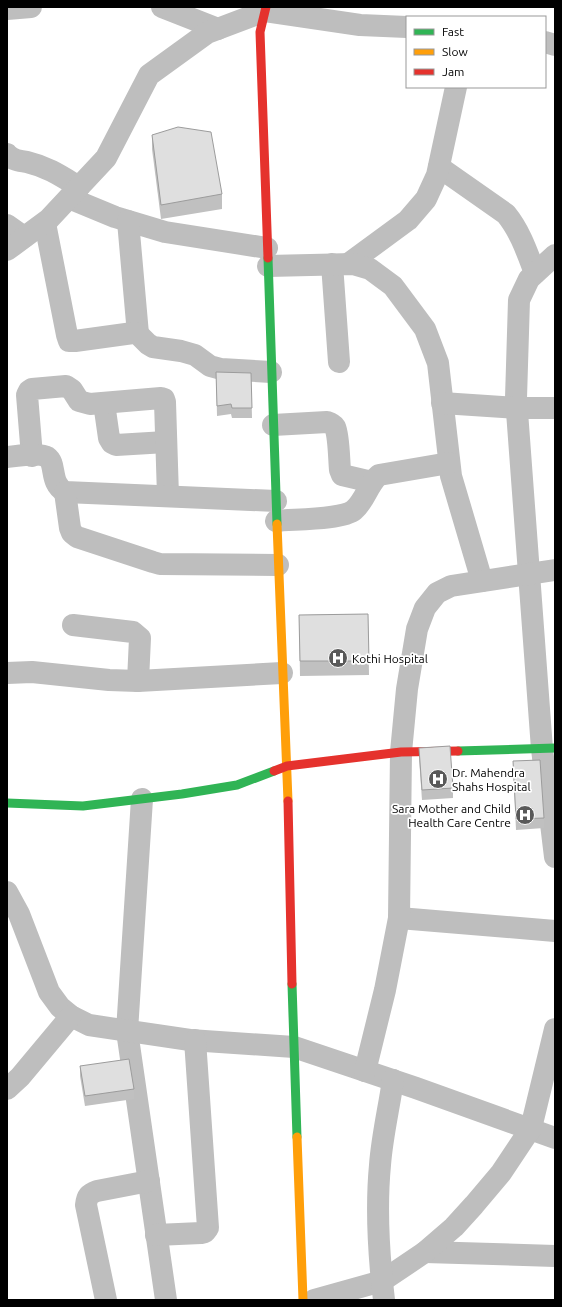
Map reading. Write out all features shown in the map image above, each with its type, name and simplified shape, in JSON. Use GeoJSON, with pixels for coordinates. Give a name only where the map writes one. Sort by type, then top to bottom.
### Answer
{"type":"FeatureCollection","features":[{"type":"Feature","properties":{"kind":"street"},"geometry":{"type":"LineString","coordinates":[[7,9],[31,7]]}},
{"type":"Feature","properties":{"kind":"street"},"geometry":{"type":"LineString","coordinates":[[162,7],[218,29]]}},
{"type":"Feature","properties":{"kind":"street"},"geometry":{"type":"LineString","coordinates":[[266,9],[260,32],[276,511],[287,766],[294,1047],[303,1300]]}},
{"type":"Feature","properties":{"kind":"street"},"geometry":{"type":"LineString","coordinates":[[13,238],[45,223],[106,158],[149,75],[207,33],[266,9],[360,25],[406,27]]}},
{"type":"Feature","properties":{"kind":"street"},"geometry":{"type":"LineString","coordinates":[[340,264],[408,220],[426,199],[437,175],[456,88]]}},
{"type":"Feature","properties":{"kind":"street"},"geometry":{"type":"LineString","coordinates":[[7,154],[15,160],[45,167],[74,192],[115,217],[165,232],[267,257],[352,264],[370,269],[394,286],[425,330],[438,363],[451,476],[455,494],[482,581]]}},
{"type":"Feature","properties":{"kind":"street"},"geometry":{"type":"LineString","coordinates":[[439,167],[506,214],[514,223],[535,273]]}},
{"type":"Feature","properties":{"kind":"street"},"geometry":{"type":"LineString","coordinates":[[128,221],[138,334]]}},
{"type":"Feature","properties":{"kind":"street"},"geometry":{"type":"LineString","coordinates":[[45,223],[67,335],[70,341],[133,333],[138,334],[153,347],[181,351],[195,355],[210,366],[221,369],[271,372]]}},
{"type":"Feature","properties":{"kind":"street"},"geometry":{"type":"LineString","coordinates":[[555,255],[529,279],[520,300],[516,398],[529,573],[549,748],[555,853]]}},
{"type":"Feature","properties":{"kind":"street"},"geometry":{"type":"LineString","coordinates":[[339,362],[340,264]]}},
{"type":"Feature","properties":{"kind":"street"},"geometry":{"type":"LineString","coordinates":[[32,456],[28,395],[29,391],[32,389],[66,386],[72,390],[79,401],[90,404],[161,398],[164,399],[168,496]]}},
{"type":"Feature","properties":{"kind":"street"},"geometry":{"type":"LineString","coordinates":[[104,403],[109,438],[112,443],[116,445],[166,442]]}},
{"type":"Feature","properties":{"kind":"street"},"geometry":{"type":"LineString","coordinates":[[442,403],[517,408],[555,408]]}},
{"type":"Feature","properties":{"kind":"street"},"geometry":{"type":"LineString","coordinates":[[273,425],[327,422],[331,424],[335,427],[337,436],[340,470],[342,475],[372,482]]}},
{"type":"Feature","properties":{"kind":"street"},"geometry":{"type":"LineString","coordinates":[[7,456],[48,457],[56,483],[59,489],[65,492],[168,496],[276,511],[333,517],[348,514],[353,511],[358,506],[372,482],[379,475],[449,463]]}},
{"type":"Feature","properties":{"kind":"street"},"geometry":{"type":"LineString","coordinates":[[65,492],[70,528],[72,533],[77,537],[160,564],[278,565]]}},
{"type":"Feature","properties":{"kind":"street"},"geometry":{"type":"LineString","coordinates":[[366,1071],[385,990],[399,918],[401,752],[409,681],[417,629],[425,608],[437,593],[451,586],[555,570]]}},
{"type":"Feature","properties":{"kind":"street"},"geometry":{"type":"LineString","coordinates":[[73,625],[133,632],[137,634],[140,638],[138,681]]}},
{"type":"Feature","properties":{"kind":"street"},"geometry":{"type":"LineString","coordinates":[[7,673],[32,672],[109,680],[138,681],[282,673]]}},
{"type":"Feature","properties":{"kind":"street"},"geometry":{"type":"LineString","coordinates":[[7,803],[83,806],[142,799],[236,785],[287,766],[401,752],[549,748]]}},
{"type":"Feature","properties":{"kind":"street"},"geometry":{"type":"LineString","coordinates":[[142,799],[127,1031],[166,1300]]}},
{"type":"Feature","properties":{"kind":"street"},"geometry":{"type":"LineString","coordinates":[[7,892],[19,914],[49,992],[60,1008],[71,1016],[89,1025],[195,1040],[294,1047],[531,1128],[555,1138]]}},
{"type":"Feature","properties":{"kind":"street"},"geometry":{"type":"LineString","coordinates":[[399,918],[555,931]]}},
{"type":"Feature","properties":{"kind":"street"},"geometry":{"type":"LineString","coordinates":[[7,1089],[20,1078],[71,1016]]}},
{"type":"Feature","properties":{"kind":"street"},"geometry":{"type":"LineString","coordinates":[[314,1300],[383,1290],[454,1227],[474,1205],[500,1173],[531,1128],[555,1029]]}},
{"type":"Feature","properties":{"kind":"street"},"geometry":{"type":"LineString","coordinates":[[156,1235],[201,1233],[206,1232],[208,1228],[195,1040]]}},
{"type":"Feature","properties":{"kind":"street"},"geometry":{"type":"LineString","coordinates":[[383,1290],[378,1199],[380,1165],[393,1080]]}},
{"type":"Feature","properties":{"kind":"street"},"geometry":{"type":"LineString","coordinates":[[106,1300],[86,1199],[89,1194],[97,1191],[149,1181]]}},
{"type":"Feature","properties":{"kind":"street"},"geometry":{"type":"LineString","coordinates":[[425,1252],[555,1256]]}},
{"type":"Feature","properties":{"kind":"building"},"geometry":{"type":"Polygon","coordinates":[[[178,127],[211,132],[222,194],[161,205],[152,135],[178,127]]]}},
{"type":"Feature","properties":{"kind":"building"},"geometry":{"type":"Polygon","coordinates":[[[216,372],[251,373],[252,408],[232,408],[231,404],[217,406],[216,372]]]}},
{"type":"Feature","properties":{"kind":"building"},"geometry":{"type":"Polygon","coordinates":[[[368,614],[369,661],[300,661],[299,615],[368,614]]]}},
{"type":"Feature","properties":{"kind":"building"},"geometry":{"type":"Polygon","coordinates":[[[450,746],[453,788],[422,790],[419,748],[450,746]]]}},
{"type":"Feature","properties":{"kind":"building"},"geometry":{"type":"Polygon","coordinates":[[[540,760],[544,818],[516,819],[513,761],[540,760]]]}},
{"type":"Feature","properties":{"kind":"building"},"geometry":{"type":"Polygon","coordinates":[[[129,1059],[134,1089],[85,1096],[80,1066],[129,1059]]]}},
{"type":"Feature","properties":{"kind":"traffic: fast"},"geometry":{"type":"LineString","coordinates":[[268,258],[277,524]]}},
{"type":"Feature","properties":{"kind":"traffic: fast"},"geometry":{"type":"LineString","coordinates":[[458,751],[555,748]]}},
{"type":"Feature","properties":{"kind":"traffic: fast"},"geometry":{"type":"LineString","coordinates":[[7,803],[83,806],[182,794],[237,785],[274,771]]}},
{"type":"Feature","properties":{"kind":"traffic: fast"},"geometry":{"type":"LineString","coordinates":[[292,984],[297,1137]]}},
{"type":"Feature","properties":{"kind":"traffic: slow"},"geometry":{"type":"LineString","coordinates":[[277,524],[288,801]]}},
{"type":"Feature","properties":{"kind":"traffic: slow"},"geometry":{"type":"LineString","coordinates":[[297,1137],[303,1300]]}},
{"type":"Feature","properties":{"kind":"traffic: jam"},"geometry":{"type":"LineString","coordinates":[[266,7],[260,32],[268,258]]}},
{"type":"Feature","properties":{"kind":"traffic: jam"},"geometry":{"type":"LineString","coordinates":[[274,771],[287,766],[401,752],[458,751]]}},
{"type":"Feature","properties":{"kind":"traffic: jam"},"geometry":{"type":"LineString","coordinates":[[288,801],[292,984]]}},
{"type":"Feature","properties":{"kind":"place","name":"Kothi Hospital"},"geometry":{"type":"Point","coordinates":[338,658]}},
{"type":"Feature","properties":{"kind":"place","name":"Dr. Mahendra Shahs Hospital"},"geometry":{"type":"Point","coordinates":[438,779]}},
{"type":"Feature","properties":{"kind":"place","name":"Sara Mother and Child Health Care Centre"},"geometry":{"type":"Point","coordinates":[525,815]}}]}
